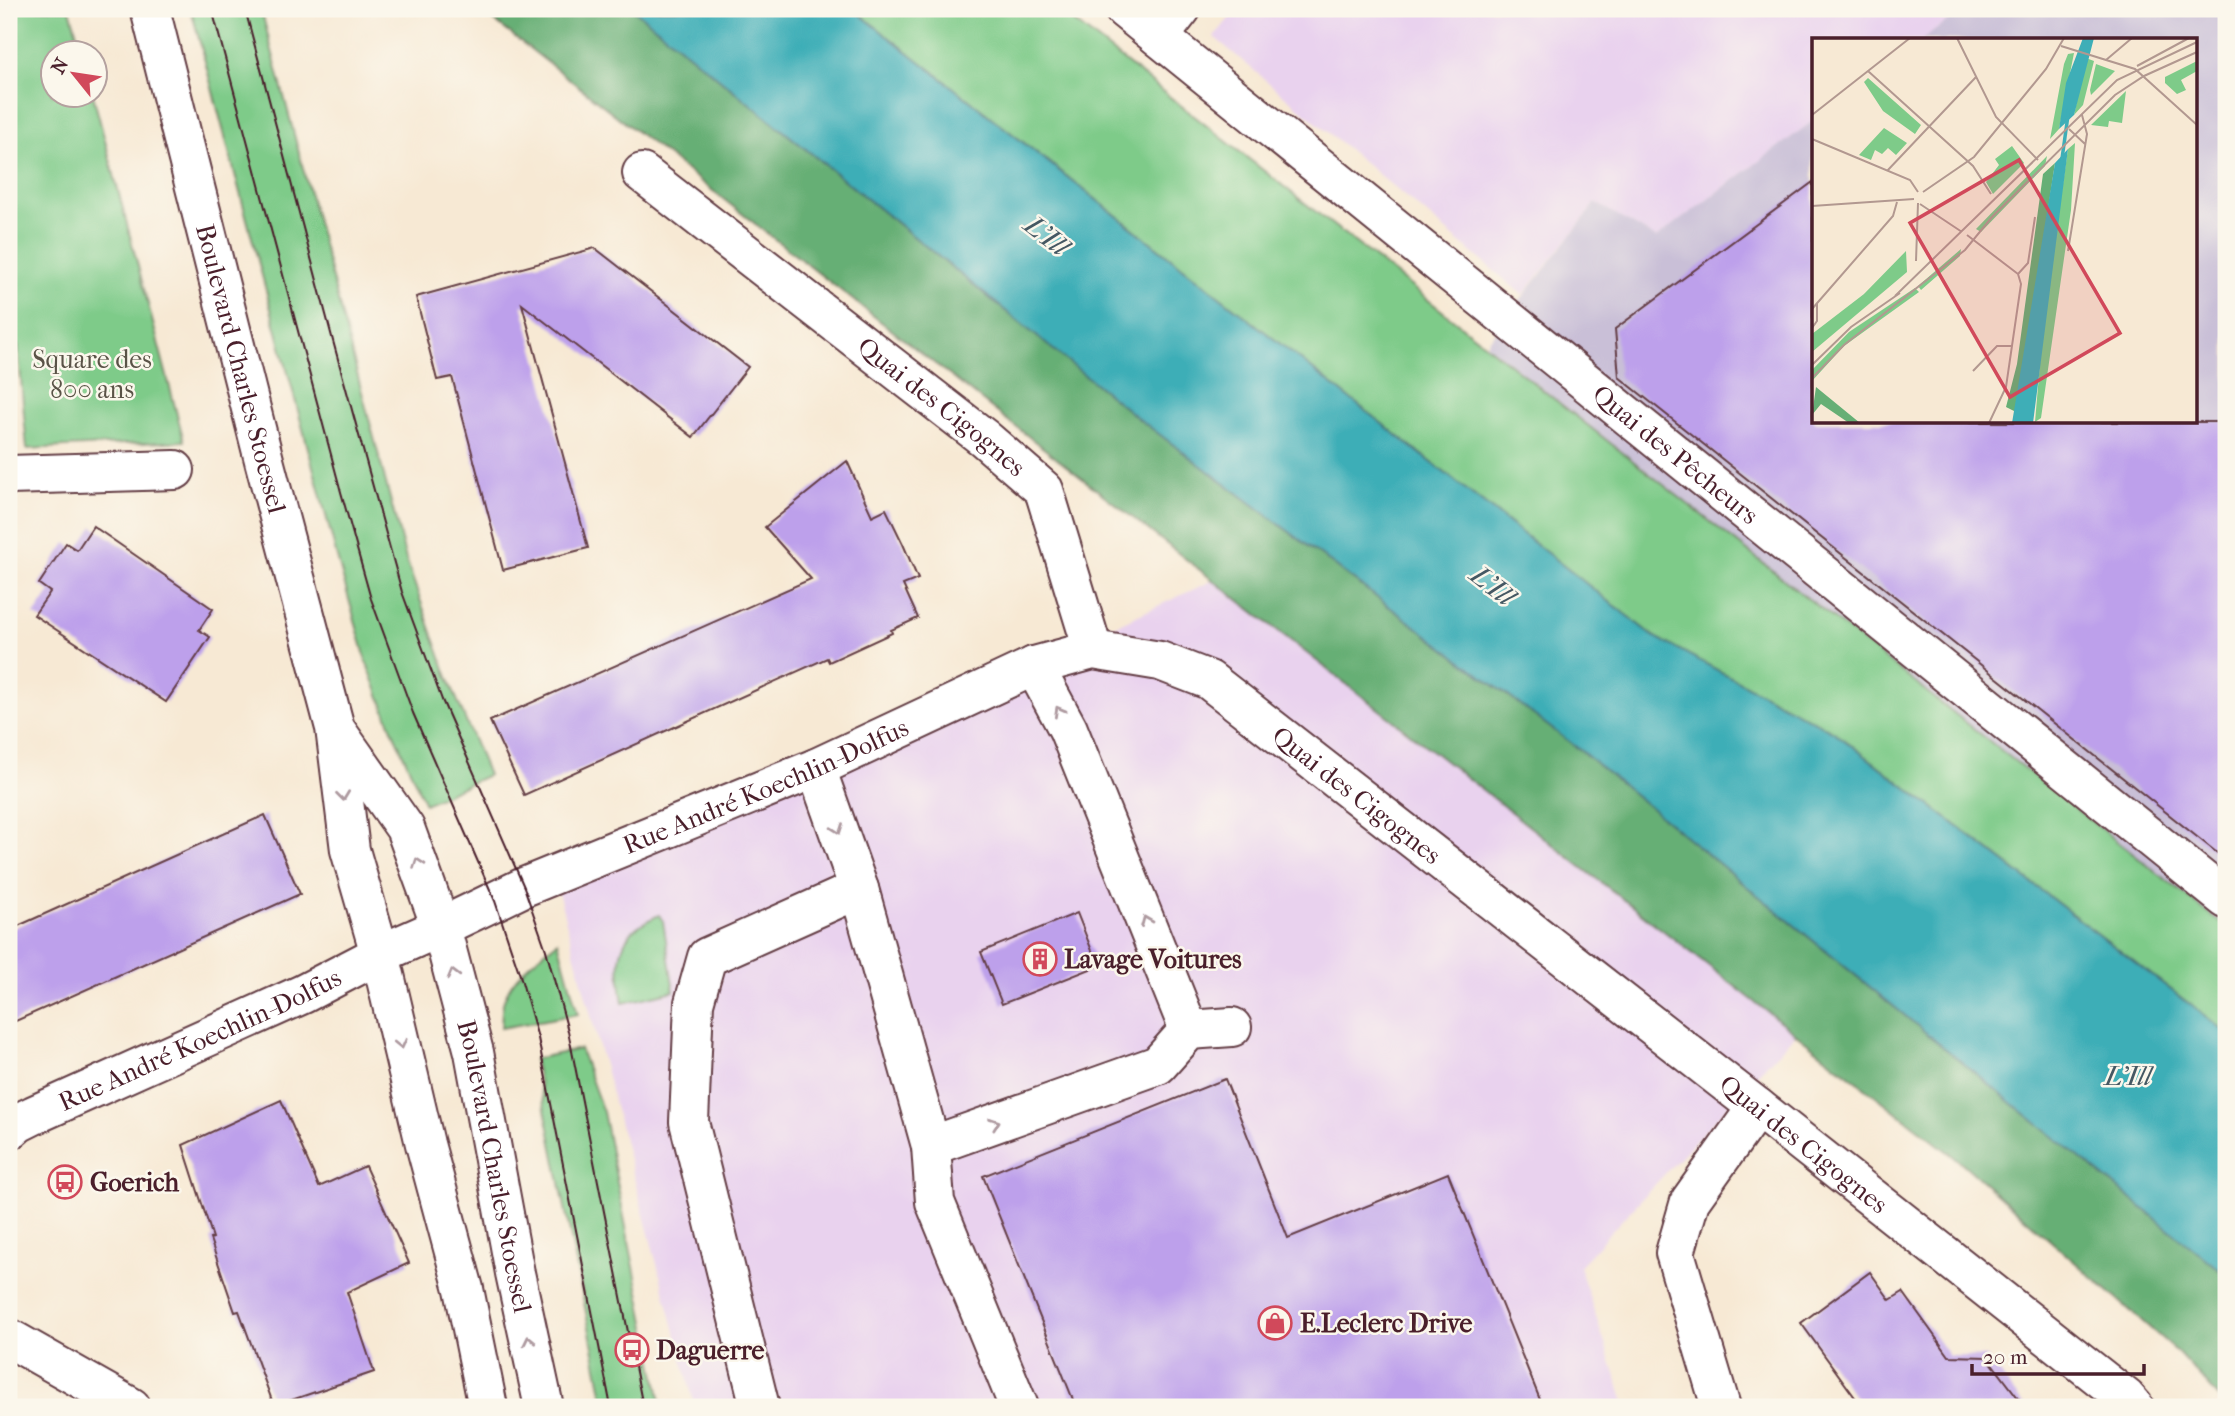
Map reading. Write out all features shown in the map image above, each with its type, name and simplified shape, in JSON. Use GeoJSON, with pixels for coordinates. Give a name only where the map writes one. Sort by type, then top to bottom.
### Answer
{"type":"FeatureCollection","features":[{"type":"Feature","properties":{"kind":"street","name":"Boulevard Charles Stoessel"},"geometry":{"type":"LineString","coordinates":[[150,9],[335,728],[350,850],[380,954],[425,1144],[464,1289],[488,1407]]}},
{"type":"Feature","properties":{"kind":"street","name":"Quai des Pêcheurs"},"geometry":{"type":"LineString","coordinates":[[1124,9],[1170,23],[2226,899]]}},
{"type":"Feature","properties":{"kind":"street","name":"Quai des Cigognes"},"geometry":{"type":"LineString","coordinates":[[642,173],[984,438],[1044,490],[1093,650],[1160,661],[1209,680],[1757,1107],[2134,1407]]}},
{"type":"Feature","properties":{"kind":"street"},"geometry":{"type":"LineString","coordinates":[[9,475],[175,470]]}},
{"type":"Feature","properties":{"kind":"street","name":"Rue André Koechlin-Dolfus"},"geometry":{"type":"LineString","coordinates":[[441,927],[524,887],[816,768],[1034,666],[1093,650]]}},
{"type":"Feature","properties":{"kind":"street"},"geometry":{"type":"LineString","coordinates":[[1034,666],[1068,729],[1189,1030]]}},
{"type":"Feature","properties":{"kind":"street","name":"Boulevard Charles Stoessel"},"geometry":{"type":"LineString","coordinates":[[335,728],[405,828],[441,927],[474,1052],[514,1273],[544,1407]]}},
{"type":"Feature","properties":{"kind":"street"},"geometry":{"type":"LineString","coordinates":[[816,768],[859,889],[931,1146],[935,1202],[1018,1407]]}},
{"type":"Feature","properties":{"kind":"street"},"geometry":{"type":"LineString","coordinates":[[760,1407],[689,1122],[694,1003],[707,957],[859,889]]}},
{"type":"Feature","properties":{"kind":"street"},"geometry":{"type":"LineString","coordinates":[[380,954],[441,927]]}},
{"type":"Feature","properties":{"kind":"street","name":"Rue André Koechlin-Dolfus"},"geometry":{"type":"LineString","coordinates":[[12,1126],[303,994],[380,954]]}},
{"type":"Feature","properties":{"kind":"street"},"geometry":{"type":"LineString","coordinates":[[931,1146],[1158,1065],[1189,1030],[1232,1027]]}},
{"type":"Feature","properties":{"kind":"street"},"geometry":{"type":"LineString","coordinates":[[1721,1407],[1675,1253],[1690,1201],[1757,1107]]}},
{"type":"Feature","properties":{"kind":"street"},"geometry":{"type":"LineString","coordinates":[[9,1338],[131,1407]]}},
{"type":"Feature","properties":{"kind":"shaded area"},"geometry":{"type":"Polygon","coordinates":[[[1237,9],[1964,9],[1925,38],[1812,38],[1812,122],[1656,238],[1596,203],[1523,295],[1214,37],[1237,9]]]}},
{"type":"Feature","properties":{"kind":"shaded area"},"geometry":{"type":"Polygon","coordinates":[[[1964,9],[2226,9],[2226,927],[1486,344],[1596,203],[1656,238],[1812,122],[1812,424],[2196,424],[2196,38],[1925,38],[1964,9]]]}},
{"type":"Feature","properties":{"kind":"shaded area"},"geometry":{"type":"Polygon","coordinates":[[[1214,580],[1797,1032],[1579,1266],[1626,1407],[695,1407],[556,884],[1214,580]]]}},
{"type":"Feature","properties":{"kind":"green space","name":"Square des 800 ans"},"geometry":{"type":"Polygon","coordinates":[[[9,9],[70,9],[78,38],[38,38],[38,108],[96,108],[184,441],[27,449],[18,345],[9,345],[9,9]]]}},
{"type":"Feature","properties":{"kind":"green space"},"geometry":{"type":"Polygon","coordinates":[[[191,9],[261,9],[407,563],[449,680],[488,775],[425,804],[367,663],[191,9]]]}},
{"type":"Feature","properties":{"kind":"green space"},"geometry":{"type":"Polygon","coordinates":[[[479,9],[633,9],[1139,419],[1575,746],[2226,1275],[2226,1405],[2175,1350],[1962,1163],[479,9]]]}},
{"type":"Feature","properties":{"kind":"green space"},"geometry":{"type":"Polygon","coordinates":[[[853,9],[1058,9],[2226,927],[2226,1032],[1834,732],[1653,636],[853,9]]]}},
{"type":"Feature","properties":{"kind":"green space"},"geometry":{"type":"Polygon","coordinates":[[[659,915],[663,921],[674,991],[623,1003],[620,964],[624,945],[637,927],[659,915]]]}},
{"type":"Feature","properties":{"kind":"green space"},"geometry":{"type":"Polygon","coordinates":[[[558,941],[578,1014],[501,1028],[503,1003],[513,982],[558,941]]]}},
{"type":"Feature","properties":{"kind":"green space"},"geometry":{"type":"Polygon","coordinates":[[[580,1049],[603,1112],[662,1407],[605,1407],[534,1059],[580,1049]]]}},
{"type":"Feature","properties":{"kind":"water","name":"L'Ill"},"geometry":{"type":"Polygon","coordinates":[[[633,9],[853,9],[1653,636],[1834,732],[2226,1032],[2226,1275],[1575,746],[1139,419],[633,9]]]}},
{"type":"Feature","properties":{"kind":"building"},"geometry":{"type":"Polygon","coordinates":[[[1812,183],[1812,424],[2226,422],[2226,860],[1619,377],[1615,329],[1812,183]]]}},
{"type":"Feature","properties":{"kind":"building"},"geometry":{"type":"Polygon","coordinates":[[[595,248],[748,367],[693,437],[522,304],[588,548],[503,570],[452,377],[437,380],[416,297],[595,248]]]}},
{"type":"Feature","properties":{"kind":"building"},"geometry":{"type":"Polygon","coordinates":[[[847,461],[872,516],[886,509],[903,544],[918,579],[903,585],[918,618],[829,662],[827,658],[524,795],[490,721],[811,579],[765,527],[847,461]]]}},
{"type":"Feature","properties":{"kind":"building"},"geometry":{"type":"Polygon","coordinates":[[[93,526],[213,609],[199,630],[210,637],[166,702],[34,615],[50,592],[39,584],[66,543],[77,550],[93,526]]]}},
{"type":"Feature","properties":{"kind":"building"},"geometry":{"type":"Polygon","coordinates":[[[265,815],[300,894],[9,1024],[9,930],[265,815]]]}},
{"type":"Feature","properties":{"kind":"building","name":"Lavage Voitures"},"geometry":{"type":"Polygon","coordinates":[[[1077,913],[1098,966],[1002,1004],[981,952],[1077,913]]]}},
{"type":"Feature","properties":{"kind":"building","name":"E.Leclerc Drive"},"geometry":{"type":"Polygon","coordinates":[[[1225,1079],[1288,1238],[1448,1173],[1543,1407],[1076,1407],[983,1176],[1225,1079]]]}},
{"type":"Feature","properties":{"kind":"building"},"geometry":{"type":"Polygon","coordinates":[[[281,1100],[319,1187],[365,1166],[409,1263],[347,1292],[374,1372],[274,1406],[239,1311],[235,1312],[210,1239],[213,1238],[183,1145],[281,1100]]]}},
{"type":"Feature","properties":{"kind":"building"},"geometry":{"type":"Polygon","coordinates":[[[1870,1272],[1890,1300],[1903,1292],[1949,1356],[1987,1357],[2025,1407],[1862,1407],[1801,1323],[1870,1272]]]}},
{"type":"Feature","properties":{"kind":"tram line"},"geometry":{"type":"LineString","coordinates":[[212,9],[371,599],[413,713],[495,901],[538,1038],[611,1407]]}},
{"type":"Feature","properties":{"kind":"tram line"},"geometry":{"type":"LineString","coordinates":[[245,9],[402,592],[442,700],[524,887],[546,950],[568,1031],[643,1407]]}},
{"type":"Feature","properties":{"kind":"place","name":"Lavage Voitures"},"geometry":{"type":"Point","coordinates":[1040,959]}},
{"type":"Feature","properties":{"kind":"place","name":"Goerich"},"geometry":{"type":"Point","coordinates":[65,1182]}},
{"type":"Feature","properties":{"kind":"place","name":"E.Leclerc Drive"},"geometry":{"type":"Point","coordinates":[1275,1323]}},
{"type":"Feature","properties":{"kind":"place","name":"Daguerre"},"geometry":{"type":"Point","coordinates":[632,1350]}}]}
